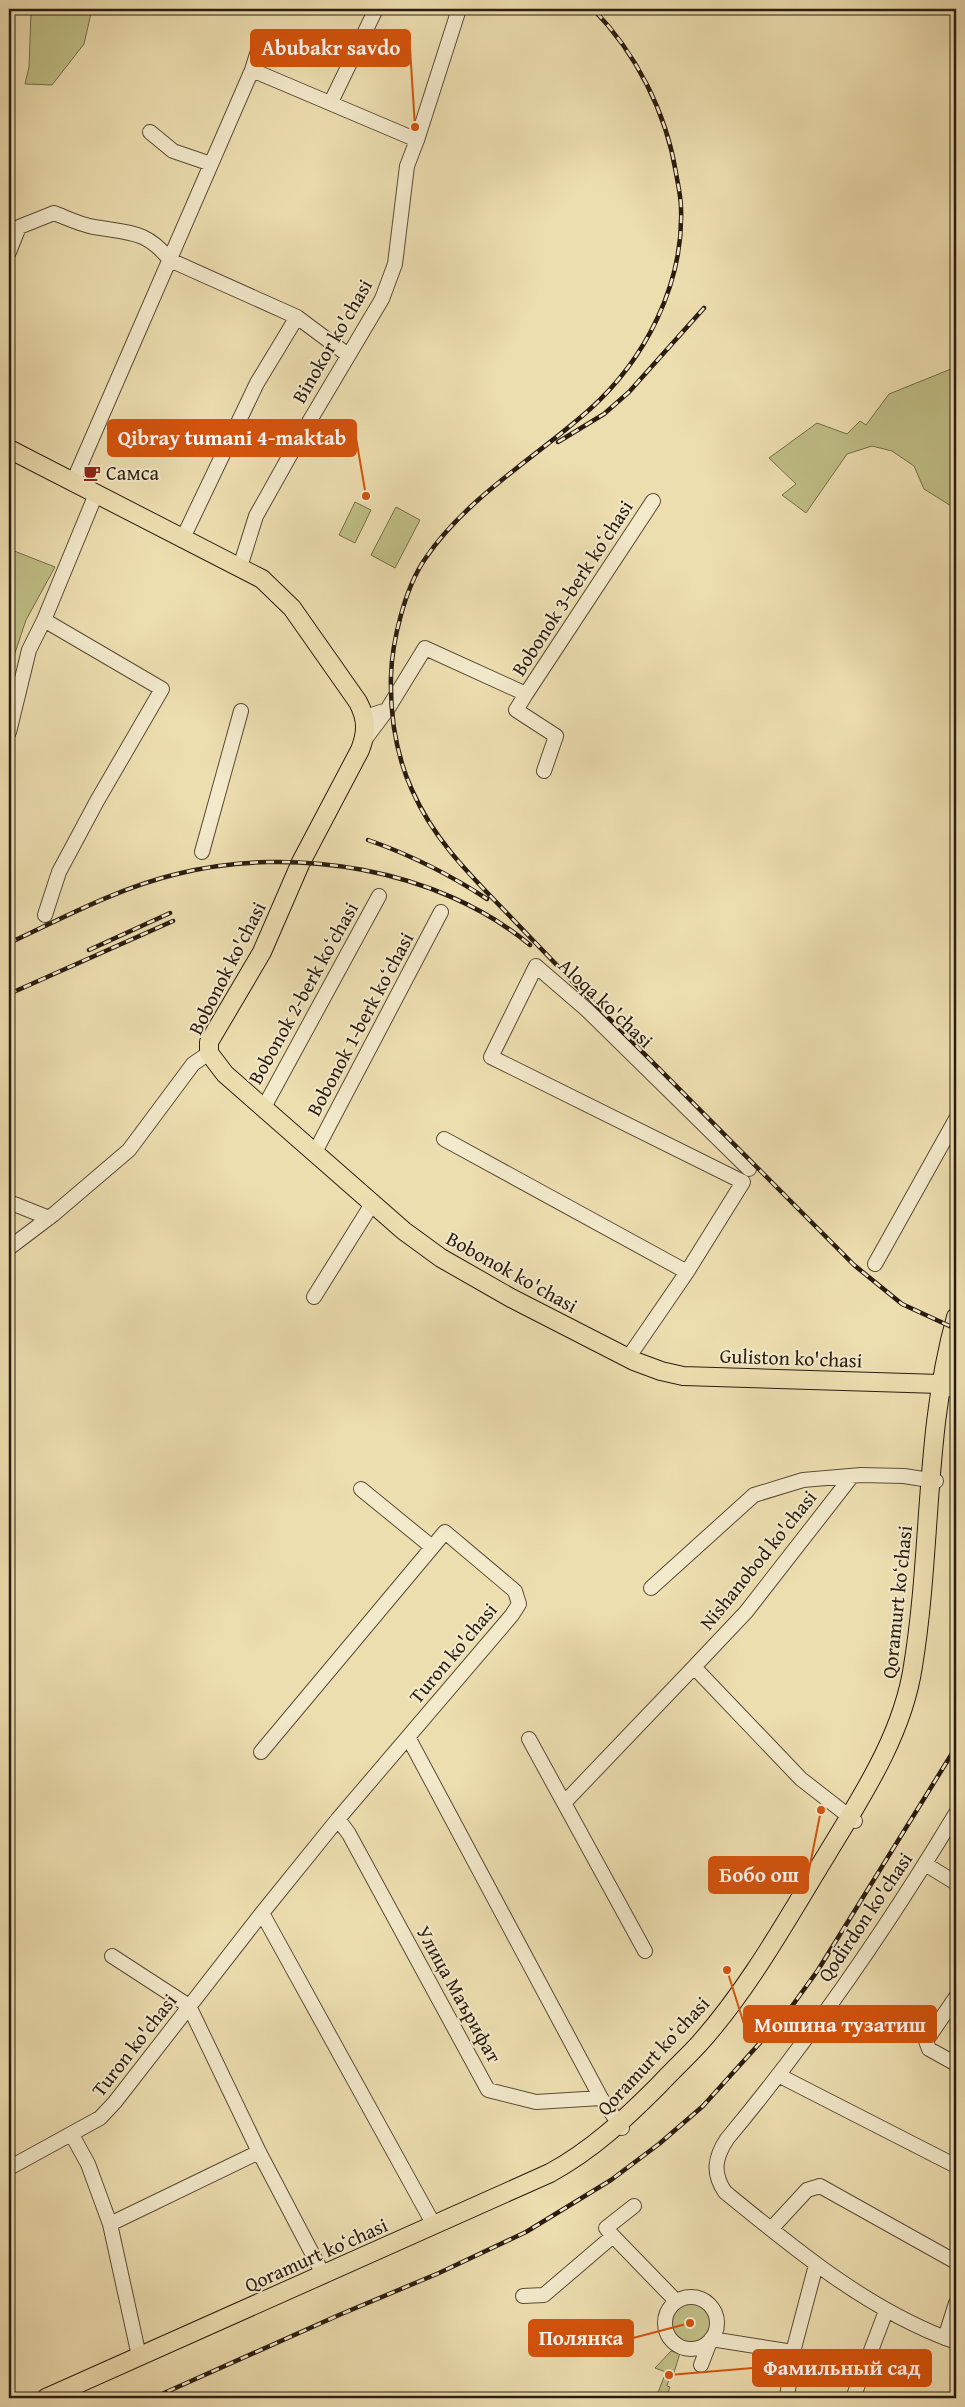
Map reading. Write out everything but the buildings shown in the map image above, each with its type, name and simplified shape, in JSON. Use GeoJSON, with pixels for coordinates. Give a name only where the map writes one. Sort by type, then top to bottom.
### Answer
{"type":"FeatureCollection","features":[{"type":"Feature","properties":{"kind":"main road","name":"Bobonok ko'chasi"},"geometry":{"type":"LineString","coordinates":[[9,449],[182,540],[240,567],[268,584],[292,608],[358,702],[364,717],[363,742],[301,862],[262,952],[211,1037],[208,1053],[220,1070],[314,1154],[428,1250],[455,1267],[628,1358]]}},
{"type":"Feature","properties":{"kind":"main road","name":"Qoramurt koʻchasi"},"geometry":{"type":"LineString","coordinates":[[948,1386],[956,1317]]}},
{"type":"Feature","properties":{"kind":"main road","name":"Qoramurt koʻchasi"},"geometry":{"type":"LineString","coordinates":[[56,2398],[552,2177],[589,2155],[702,2047],[735,2006],[771,1954],[852,1818],[898,1735],[915,1685],[926,1605],[933,1480],[956,1346]]}},
{"type":"Feature","properties":{"kind":"main road","name":"Guliston ko'chasi"},"geometry":{"type":"LineString","coordinates":[[628,1358],[661,1371],[683,1376],[948,1386]]}},
{"type":"Feature","properties":{"kind":"main road","name":"Qoramurt koʻchasi"},"geometry":{"type":"LineString","coordinates":[[46,2398],[550,2173],[586,2152],[621,2126]]}},
{"type":"Feature","properties":{"kind":"street"},"geometry":{"type":"LineString","coordinates":[[331,102],[376,9]]}},
{"type":"Feature","properties":{"kind":"street","name":"Binokor ko'chasi"},"geometry":{"type":"LineString","coordinates":[[240,567],[256,516],[382,299],[398,244],[407,166],[459,9]]}},
{"type":"Feature","properties":{"kind":"street"},"geometry":{"type":"LineString","coordinates":[[73,482],[212,164],[252,70],[262,38]]}},
{"type":"Feature","properties":{"kind":"street"},"geometry":{"type":"LineString","coordinates":[[252,70],[417,140]]}},
{"type":"Feature","properties":{"kind":"street"},"geometry":{"type":"LineString","coordinates":[[150,132],[173,151],[212,164]]}},
{"type":"Feature","properties":{"kind":"street"},"geometry":{"type":"LineString","coordinates":[[9,252],[19,227],[54,213],[93,227],[129,231],[158,245],[170,260],[297,317],[348,355]]}},
{"type":"Feature","properties":{"kind":"street"},"geometry":{"type":"LineString","coordinates":[[182,540],[257,383],[297,317]]}},
{"type":"Feature","properties":{"kind":"street"},"geometry":{"type":"LineString","coordinates":[[9,732],[30,650],[96,494]]}},
{"type":"Feature","properties":{"kind":"street","name":"Bobonok 3-berk koʻchasi"},"geometry":{"type":"LineString","coordinates":[[363,742],[387,710],[425,648],[526,694],[653,501]]}},
{"type":"Feature","properties":{"kind":"street"},"geometry":{"type":"LineString","coordinates":[[44,620],[162,688],[97,801],[59,872],[45,915]]}},
{"type":"Feature","properties":{"kind":"street"},"geometry":{"type":"LineString","coordinates":[[526,694],[516,710],[556,736],[544,771]]}},
{"type":"Feature","properties":{"kind":"street"},"geometry":{"type":"LineString","coordinates":[[364,717],[387,710]]}},
{"type":"Feature","properties":{"kind":"street"},"geometry":{"type":"LineString","coordinates":[[202,852],[241,711]]}},
{"type":"Feature","properties":{"kind":"street","name":"Bobonok 2-berk koʻchasi"},"geometry":{"type":"LineString","coordinates":[[263,1108],[379,896]]}},
{"type":"Feature","properties":{"kind":"street","name":"Bobonok 1-berk koʻchasi"},"geometry":{"type":"LineString","coordinates":[[314,1154],[441,912]]}},
{"type":"Feature","properties":{"kind":"street","name":"Aloqa ko'chasi"},"geometry":{"type":"LineString","coordinates":[[536,966],[587,1010],[746,1176],[491,1057],[536,966]]}},
{"type":"Feature","properties":{"kind":"street"},"geometry":{"type":"LineString","coordinates":[[9,1248],[49,1218],[129,1150],[192,1064],[208,1053]]}},
{"type":"Feature","properties":{"kind":"street"},"geometry":{"type":"LineString","coordinates":[[875,1264],[956,1119]]}},
{"type":"Feature","properties":{"kind":"street"},"geometry":{"type":"LineString","coordinates":[[444,1139],[687,1272]]}},
{"type":"Feature","properties":{"kind":"street"},"geometry":{"type":"LineString","coordinates":[[628,1358],[687,1272],[746,1176]]}},
{"type":"Feature","properties":{"kind":"street"},"geometry":{"type":"LineString","coordinates":[[9,1202],[49,1218]]}},
{"type":"Feature","properties":{"kind":"street"},"geometry":{"type":"LineString","coordinates":[[314,1297],[372,1204]]}},
{"type":"Feature","properties":{"kind":"street"},"geometry":{"type":"LineString","coordinates":[[651,1588],[754,1495],[803,1480],[852,1476],[904,1476],[933,1480]]}},
{"type":"Feature","properties":{"kind":"street","name":"Nishanobod ko'chasi"},"geometry":{"type":"LineString","coordinates":[[564,1803],[746,1612],[852,1476]]}},
{"type":"Feature","properties":{"kind":"street"},"geometry":{"type":"LineString","coordinates":[[361,1489],[432,1547]]}},
{"type":"Feature","properties":{"kind":"street","name":"Turon ko'chasi"},"geometry":{"type":"LineString","coordinates":[[9,2168],[100,2118],[115,2102],[262,1913],[519,1604],[515,1591],[445,1532],[261,1752]]}},
{"type":"Feature","properties":{"kind":"street"},"geometry":{"type":"LineString","coordinates":[[694,1667],[801,1779],[852,1818]]}},
{"type":"Feature","properties":{"kind":"street"},"geometry":{"type":"LineString","coordinates":[[408,1736],[601,2098],[621,2126]]}},
{"type":"Feature","properties":{"kind":"street"},"geometry":{"type":"LineString","coordinates":[[529,1739],[645,1951]]}},
{"type":"Feature","properties":{"kind":"street","name":"Qodirdon ko'chasi"},"geometry":{"type":"LineString","coordinates":[[771,2230],[726,2192],[718,2179],[716,2163],[720,2150],[780,2076],[925,1864],[956,1812]]}},
{"type":"Feature","properties":{"kind":"street","name":"Улица Маърифат"},"geometry":{"type":"LineString","coordinates":[[338,1820],[349,1834],[488,2090],[536,2102],[601,2098]]}},
{"type":"Feature","properties":{"kind":"street"},"geometry":{"type":"LineString","coordinates":[[925,1864],[956,1883]]}},
{"type":"Feature","properties":{"kind":"street"},"geometry":{"type":"LineString","coordinates":[[262,1913],[277,1937],[434,2225]]}},
{"type":"Feature","properties":{"kind":"street"},"geometry":{"type":"LineString","coordinates":[[112,1956],[189,2006],[259,2152],[323,2274]]}},
{"type":"Feature","properties":{"kind":"street"},"geometry":{"type":"LineString","coordinates":[[956,1997],[926,2041],[929,2048],[956,2064]]}},
{"type":"Feature","properties":{"kind":"street"},"geometry":{"type":"LineString","coordinates":[[780,2076],[956,2166]]}},
{"type":"Feature","properties":{"kind":"street"},"geometry":{"type":"LineString","coordinates":[[72,2135],[88,2164],[110,2224],[139,2356]]}},
{"type":"Feature","properties":{"kind":"street"},"geometry":{"type":"LineString","coordinates":[[110,2224],[259,2152]]}},
{"type":"Feature","properties":{"kind":"street"},"geometry":{"type":"LineString","coordinates":[[956,2262],[820,2186],[807,2190],[771,2230],[816,2266],[886,2311],[951,2340],[956,2303]]}},
{"type":"Feature","properties":{"kind":"street"},"geometry":{"type":"LineString","coordinates":[[634,2206],[606,2228],[676,2301]]}},
{"type":"Feature","properties":{"kind":"street"},"geometry":{"type":"LineString","coordinates":[[523,2296],[544,2295],[613,2236]]}},
{"type":"Feature","properties":{"kind":"street"},"geometry":{"type":"LineString","coordinates":[[787,2398],[793,2352],[816,2266]]}},
{"type":"Feature","properties":{"kind":"street"},"geometry":{"type":"LineString","coordinates":[[701,2365],[711,2339],[717,2326],[715,2311],[705,2300],[690,2296],[676,2301],[666,2315],[667,2333],[672,2340],[687,2349],[704,2345],[711,2339],[793,2352]]}},
{"type":"Feature","properties":{"kind":"street"},"geometry":{"type":"LineString","coordinates":[[853,2398],[886,2311]]}},
{"type":"Feature","properties":{"kind":"shaded area"},"geometry":{"type":"Polygon","coordinates":[[[16,9],[92,9],[84,44],[52,85],[25,84],[29,67],[31,12],[16,9]]]}},
{"type":"Feature","properties":{"kind":"shaded area"},"geometry":{"type":"Polygon","coordinates":[[[956,367],[956,509],[924,489],[914,466],[892,451],[872,446],[847,454],[806,513],[782,495],[796,484],[769,458],[817,423],[847,434],[860,421],[866,425],[889,394],[956,367]]]}},
{"type":"Feature","properties":{"kind":"shaded area"},"geometry":{"type":"Polygon","coordinates":[[[355,502],[371,510],[355,543],[339,535],[355,502]]]}},
{"type":"Feature","properties":{"kind":"shaded area"},"geometry":{"type":"Polygon","coordinates":[[[396,507],[420,520],[395,568],[371,555],[396,507]]]}},
{"type":"Feature","properties":{"kind":"shaded area"},"geometry":{"type":"Polygon","coordinates":[[[9,549],[55,567],[26,620],[9,671],[9,549]]]}},
{"type":"Feature","properties":{"kind":"shaded area"},"geometry":{"type":"Polygon","coordinates":[[[694,2301],[702,2304],[708,2310],[711,2322],[708,2334],[702,2340],[686,2343],[678,2340],[672,2334],[669,2318],[672,2310],[678,2304],[694,2301]]]}},
{"type":"Feature","properties":{"kind":"shaded area"},"geometry":{"type":"Polygon","coordinates":[[[671,2351],[680,2353],[672,2379],[669,2379],[667,2386],[670,2387],[666,2398],[657,2395],[666,2372],[655,2368],[671,2351]]]}},
{"type":"Feature","properties":{"kind":"railway"},"geometry":{"type":"LineString","coordinates":[[573,982],[477,882],[452,854],[430,824],[406,777],[398,749],[393,720],[391,676],[394,647],[401,615],[411,585],[425,559],[460,517],[502,480],[568,428],[609,390],[644,344],[668,292],[676,265],[681,208],[671,150],[657,106],[636,64],[609,26],[593,9]]}},
{"type":"Feature","properties":{"kind":"railway"},"geometry":{"type":"LineString","coordinates":[[558,442],[604,414],[629,392],[704,308]]}},
{"type":"Feature","properties":{"kind":"railway"},"geometry":{"type":"LineString","coordinates":[[368,840],[429,866],[487,899]]}},
{"type":"Feature","properties":{"kind":"railway"},"geometry":{"type":"LineString","coordinates":[[9,943],[91,904],[155,880],[221,866],[268,862],[315,863],[362,870],[408,881],[452,897],[493,919],[530,945]]}},
{"type":"Feature","properties":{"kind":"railway"},"geometry":{"type":"LineString","coordinates":[[89,950],[170,913]]}},
{"type":"Feature","properties":{"kind":"railway"},"geometry":{"type":"LineString","coordinates":[[9,994],[173,921]]}},
{"type":"Feature","properties":{"kind":"railway"},"geometry":{"type":"LineString","coordinates":[[568,977],[854,1265],[902,1304],[956,1329]]}},
{"type":"Feature","properties":{"kind":"railway"},"geometry":{"type":"LineString","coordinates":[[153,2398],[339,2315],[439,2273],[526,2232],[611,2180],[659,2144],[703,2106],[787,2013],[818,1970],[956,1747]]}},
{"type":"Feature","properties":{"kind":"place","name":"Abubakr savdo"},"geometry":{"type":"Point","coordinates":[415,127]}},
{"type":"Feature","properties":{"kind":"place","name":"Самса"},"geometry":{"type":"Point","coordinates":[92,473]}},
{"type":"Feature","properties":{"kind":"place","name":"Qibray tumani 4-maktab"},"geometry":{"type":"Point","coordinates":[366,496]}},
{"type":"Feature","properties":{"kind":"place","name":"Бобо ош"},"geometry":{"type":"Point","coordinates":[821,1810]}},
{"type":"Feature","properties":{"kind":"place","name":"Мошина тузатиш"},"geometry":{"type":"Point","coordinates":[727,1970]}},
{"type":"Feature","properties":{"kind":"place","name":"Полянка"},"geometry":{"type":"Point","coordinates":[690,2323]}},
{"type":"Feature","properties":{"kind":"place","name":"Фамильный сад"},"geometry":{"type":"Point","coordinates":[669,2375]}}]}
